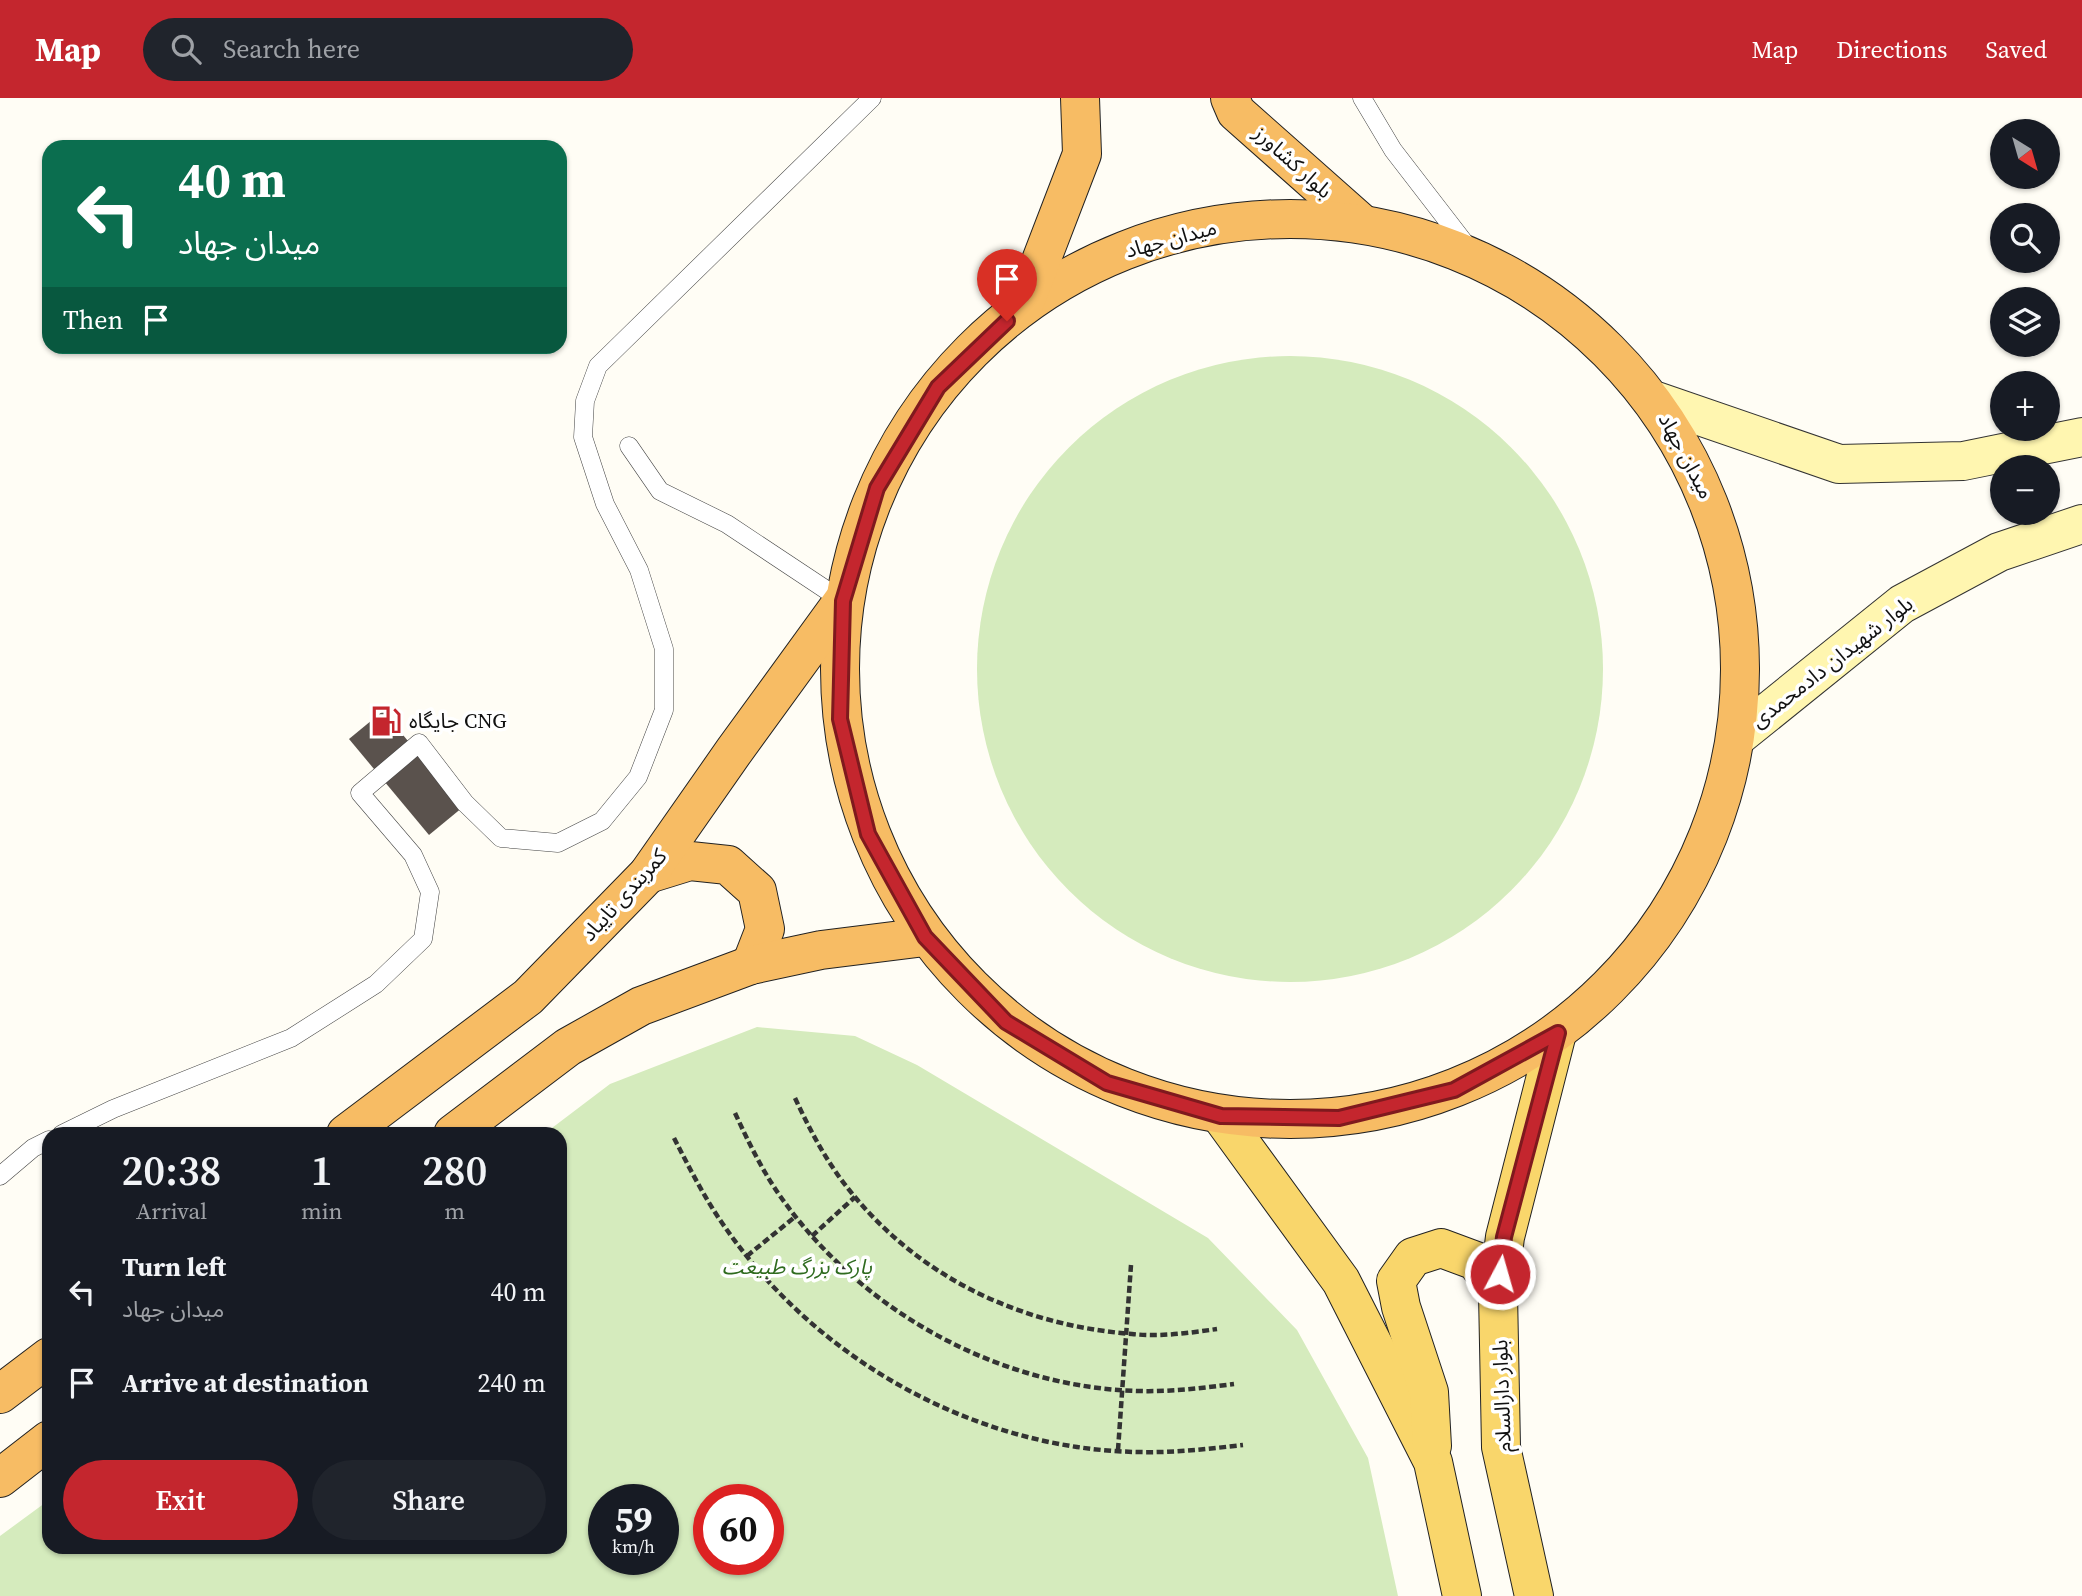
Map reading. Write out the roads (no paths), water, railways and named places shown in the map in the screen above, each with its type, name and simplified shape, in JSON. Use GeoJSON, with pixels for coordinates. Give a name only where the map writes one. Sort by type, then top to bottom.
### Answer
{"type":"FeatureCollection","features":[{"type":"Feature","properties":{"kind":"highway"},"geometry":{"type":"LineString","coordinates":[[1024,305],[1082,154],[1080,98]]}},
{"type":"Feature","properties":{"kind":"highway","name":"بلوار کشاورز"},"geometry":{"type":"LineString","coordinates":[[1230,98],[1237,112],[1360,222]]}},
{"type":"Feature","properties":{"kind":"highway","name":"میدان جهاد"},"geometry":{"type":"LineString","coordinates":[[1243,220],[1360,222],[1474,255],[1575,316],[1656,401],[1713,505],[1740,619],[1737,737],[1704,850],[1643,951],[1558,1033],[1454,1090],[1339,1118],[1221,1116],[1107,1083],[1006,1022],[925,937],[868,834],[840,719],[843,601],[877,488],[938,387],[1024,305],[1128,248],[1243,220]]}},
{"type":"Feature","properties":{"kind":"highway","name":"کمربندی تایباد"},"geometry":{"type":"LineString","coordinates":[[355,1127],[528,998],[649,874],[843,601]]}},
{"type":"Feature","properties":{"kind":"highway"},"geometry":{"type":"LineString","coordinates":[[649,874],[690,860],[728,866],[757,891],[765,929],[751,965]]}},
{"type":"Feature","properties":{"kind":"highway"},"geometry":{"type":"LineString","coordinates":[[462,1127],[568,1047],[641,1006],[751,965],[821,950],[925,937]]}},
{"type":"Feature","properties":{"kind":"highway"},"geometry":{"type":"LineString","coordinates":[[0,1394],[42,1362]]}},
{"type":"Feature","properties":{"kind":"highway"},"geometry":{"type":"LineString","coordinates":[[0,1478],[42,1445]]}},
{"type":"Feature","properties":{"kind":"main road"},"geometry":{"type":"LineString","coordinates":[[1656,401],[1839,464],[1963,461],[2082,437]]}},
{"type":"Feature","properties":{"kind":"main road","name":"بلوار شهیدان دادمحمدی"},"geometry":{"type":"LineString","coordinates":[[1737,737],[1902,604],[1999,552],[2082,524]]}},
{"type":"Feature","properties":{"kind":"main road","name":"بلوار دارالسلام"},"geometry":{"type":"LineString","coordinates":[[1534,1596],[1501,1447],[1498,1293],[1504,1237],[1558,1033]]}},
{"type":"Feature","properties":{"kind":"main road"},"geometry":{"type":"LineString","coordinates":[[1221,1116],[1341,1281],[1433,1462]]}},
{"type":"Feature","properties":{"kind":"main road"},"geometry":{"type":"LineString","coordinates":[[1462,1596],[1433,1462],[1429,1392],[1401,1307],[1396,1281],[1413,1257],[1441,1248],[1476,1261],[1498,1293]]}},
{"type":"Feature","properties":{"kind":"lane"},"geometry":{"type":"LineString","coordinates":[[76,1127],[113,1109],[291,1038],[376,985],[424,939],[430,892],[413,855],[360,793],[419,743],[465,803],[501,838],[558,843],[602,821],[638,777],[664,710],[664,649],[639,570],[605,504],[583,437],[585,401],[598,366],[872,98]]}},
{"type":"Feature","properties":{"kind":"lane"},"geometry":{"type":"LineString","coordinates":[[1362,98],[1393,150],[1474,255]]}},
{"type":"Feature","properties":{"kind":"lane"},"geometry":{"type":"LineString","coordinates":[[629,446],[660,491],[727,524],[843,601]]}},
{"type":"Feature","properties":{"kind":"lane"},"geometry":{"type":"LineString","coordinates":[[0,1176],[42,1144]]}},
{"type":"Feature","properties":{"kind":"place","name":"جایگاه CNG"},"geometry":{"type":"Point","coordinates":[386,721]}},
{"type":"Feature","properties":{"kind":"park label","name":"پارک بزرگ طبیعت"},"geometry":{"type":"Point","coordinates":[797,1267]}}]}
